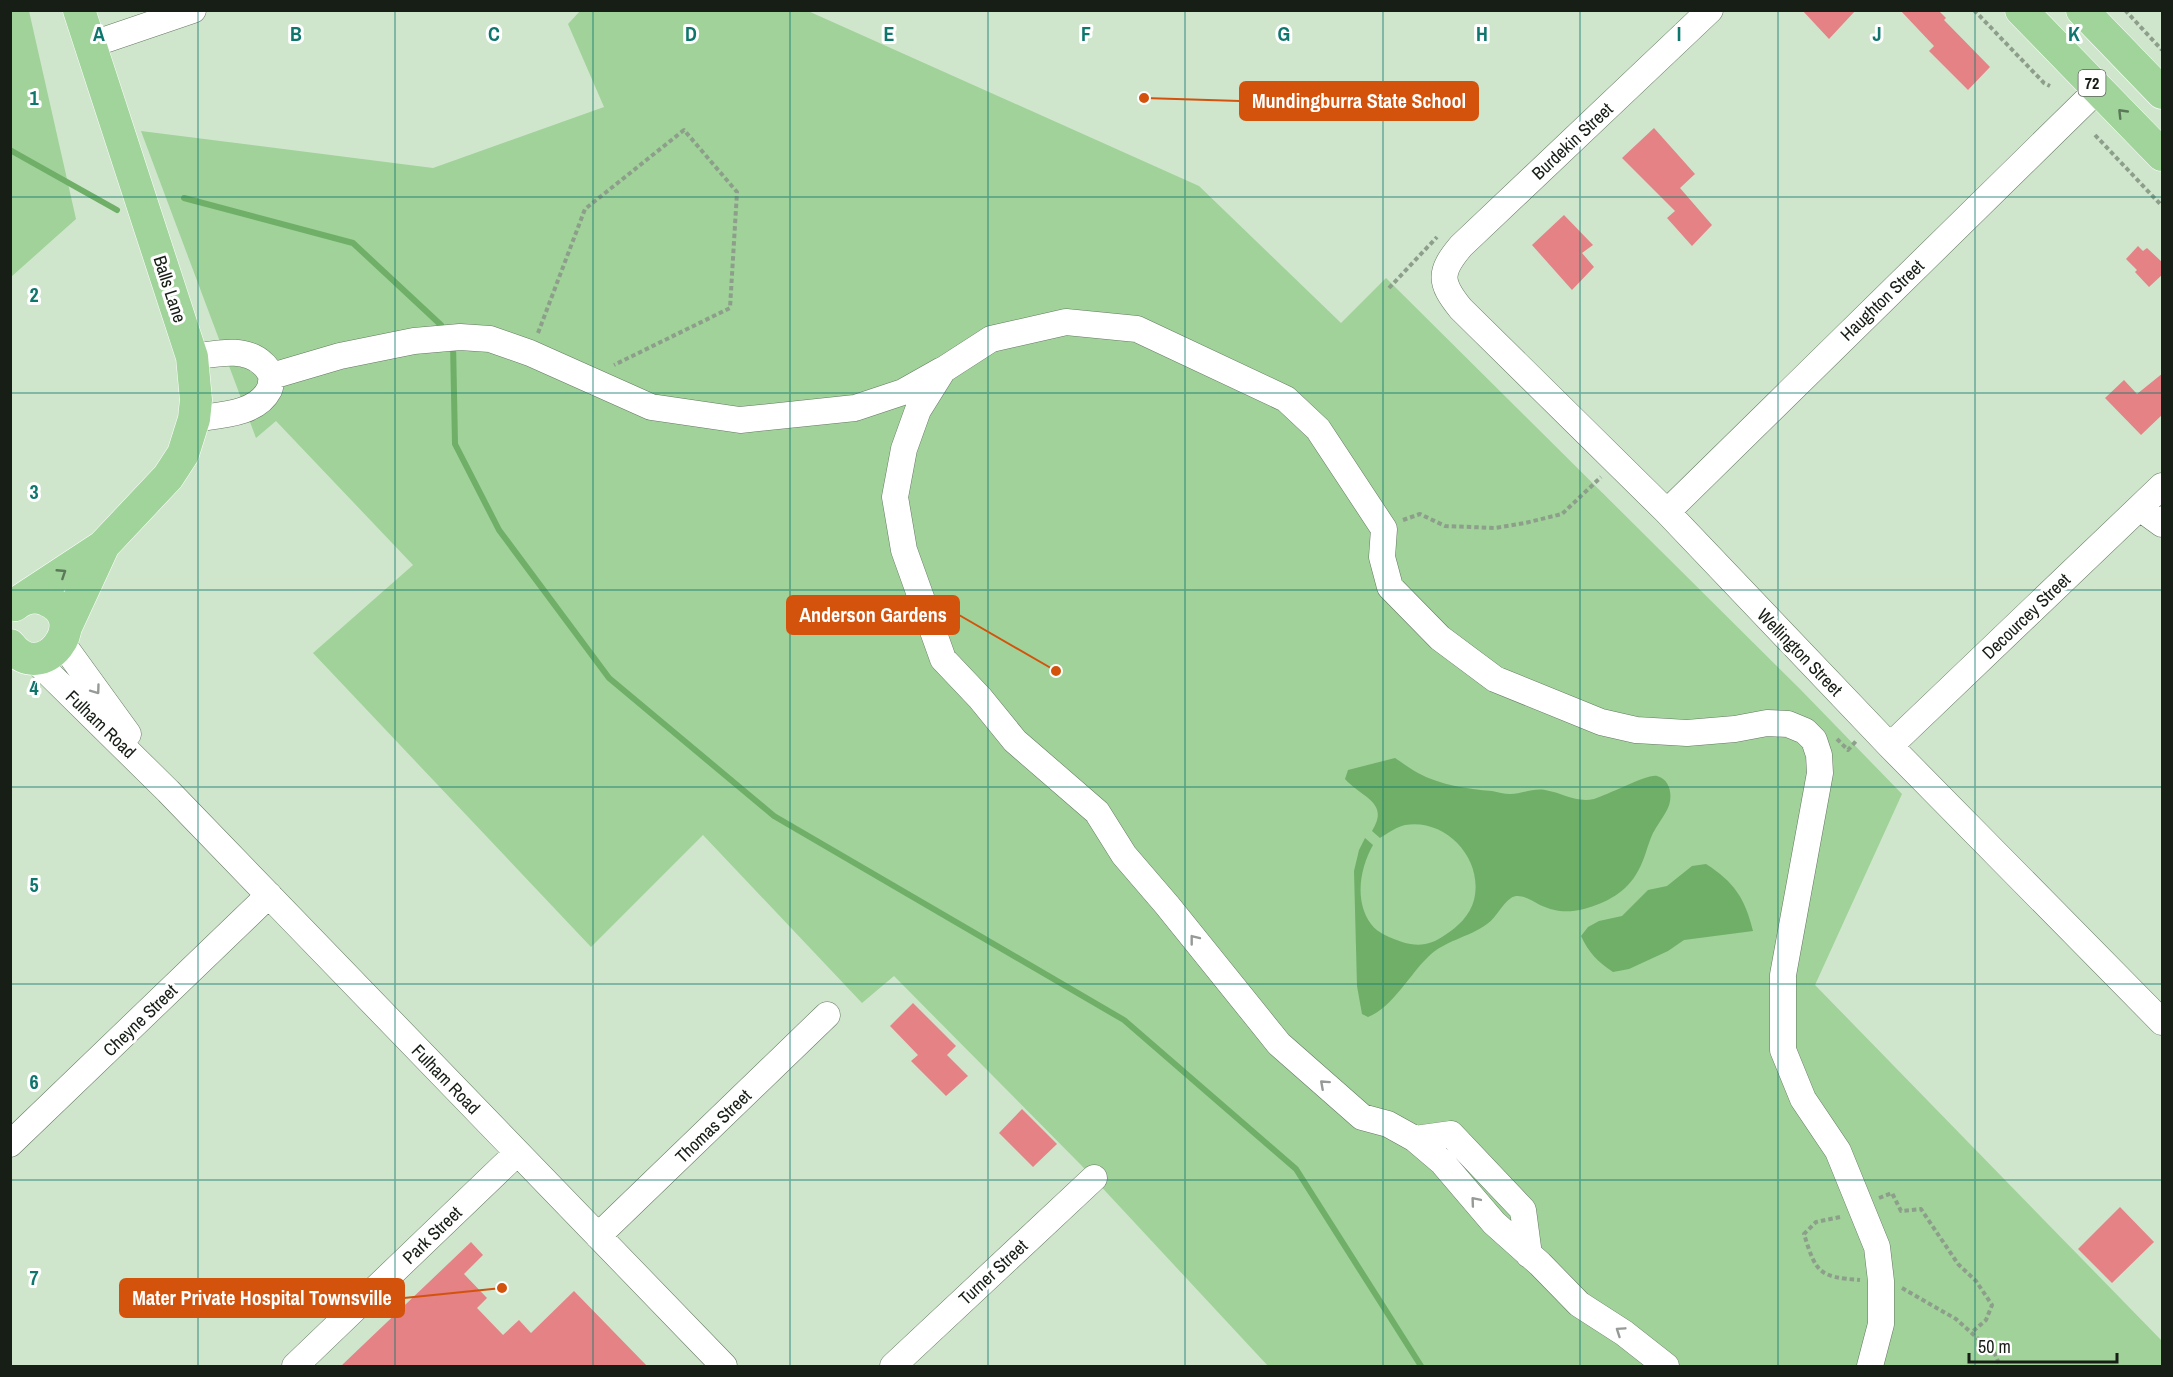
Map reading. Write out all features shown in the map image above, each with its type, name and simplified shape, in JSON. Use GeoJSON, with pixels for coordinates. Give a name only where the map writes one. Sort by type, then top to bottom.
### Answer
{"type":"FeatureCollection","features":[{"type":"Feature","properties":{"kind":"main road","name":"Balls Lane"},"geometry":{"type":"LineString","coordinates":[[16,605],[103,546],[168,477],[183,454],[194,419],[196,400],[192,357],[79,10]]}},
{"type":"Feature","properties":{"kind":"main road","name":"72"},"geometry":{"type":"LineString","coordinates":[[2021,10],[2163,155]]}},
{"type":"Feature","properties":{"kind":"main road","name":"72"},"geometry":{"type":"LineString","coordinates":[[2082,10],[2163,93]]}},
{"type":"Feature","properties":{"kind":"main road","name":"Balls Lane"},"geometry":{"type":"LineString","coordinates":[[64,635],[103,546]]}},
{"type":"Feature","properties":{"kind":"main road"},"geometry":{"type":"LineString","coordinates":[[16,605],[30,597],[50,601],[58,608],[64,635],[54,651],[44,657],[19,655]]}},
{"type":"Feature","properties":{"kind":"street"},"geometry":{"type":"LineString","coordinates":[[90,45],[193,10]]}},
{"type":"Feature","properties":{"kind":"street","name":"Burdekin Street"},"geometry":{"type":"LineString","coordinates":[[1443,278],[1448,261],[1461,246],[1710,10]]}},
{"type":"Feature","properties":{"kind":"street","name":"Haughton Street"},"geometry":{"type":"LineString","coordinates":[[1667,512],[2098,89]]}},
{"type":"Feature","properties":{"kind":"street","name":"Wellington Street"},"geometry":{"type":"LineString","coordinates":[[1443,278],[1449,294],[1461,309],[1667,512],[1871,727],[2163,1022]]}},
{"type":"Feature","properties":{"kind":"street"},"geometry":{"type":"LineString","coordinates":[[272,376],[359,352],[414,341],[452,338],[490,339],[530,353],[651,407],[740,420],[855,408],[903,392],[991,339],[1066,322],[1137,329],[1286,399],[1318,429],[1384,529],[1382,557],[1390,587],[1440,638],[1495,679],[1600,722],[1636,730],[1687,733],[1735,729],[1767,723],[1788,724],[1805,731],[1814,740],[1819,755],[1820,773],[1782,975],[1783,1050],[1803,1099],[1839,1151],[1877,1246],[1881,1281],[1881,1324],[1870,1366]]}},
{"type":"Feature","properties":{"kind":"street"},"geometry":{"type":"LineString","coordinates":[[192,357],[231,352],[249,356],[263,363],[272,376],[269,390],[258,404],[242,411],[194,419]]}},
{"type":"Feature","properties":{"kind":"street"},"geometry":{"type":"LineString","coordinates":[[943,370],[918,410],[904,449],[895,497],[904,550],[943,659],[980,698],[1015,741],[1097,812],[1124,855],[1279,1044],[1362,1117],[1388,1124],[1415,1139],[1442,1162],[1494,1223],[1579,1304],[1624,1333],[1666,1366]]}},
{"type":"Feature","properties":{"kind":"street","name":"Decourcey Street"},"geometry":{"type":"LineString","coordinates":[[1890,746],[2163,486]]}},
{"type":"Feature","properties":{"kind":"street"},"geometry":{"type":"LineString","coordinates":[[2140,508],[2163,524]]}},
{"type":"Feature","properties":{"kind":"street","name":"Fulham Road"},"geometry":{"type":"LineString","coordinates":[[64,635],[168,790]]}},
{"type":"Feature","properties":{"kind":"street","name":"Fulham Road"},"geometry":{"type":"LineString","coordinates":[[19,655],[168,790],[724,1366]]}},
{"type":"Feature","properties":{"kind":"street","name":"Cheyne Street"},"geometry":{"type":"LineString","coordinates":[[10,1144],[269,896]]}},
{"type":"Feature","properties":{"kind":"street","name":"Thomas Street"},"geometry":{"type":"LineString","coordinates":[[598,1236],[827,1015]]}},
{"type":"Feature","properties":{"kind":"street","name":"Park Street"},"geometry":{"type":"LineString","coordinates":[[295,1366],[517,1153]]}},
{"type":"Feature","properties":{"kind":"street","name":"Turner Street"},"geometry":{"type":"LineString","coordinates":[[893,1366],[1094,1178]]}},
{"type":"Feature","properties":{"kind":"path"},"geometry":{"type":"LineString","coordinates":[[1974,10],[2044,83],[2050,86]]}},
{"type":"Feature","properties":{"kind":"path"},"geometry":{"type":"LineString","coordinates":[[2125,10],[2163,50]]}},
{"type":"Feature","properties":{"kind":"path"},"geometry":{"type":"LineString","coordinates":[[530,353],[585,209],[684,130],[737,192],[730,308],[587,379]]}},
{"type":"Feature","properties":{"kind":"path"},"geometry":{"type":"LineString","coordinates":[[2095,135],[2163,206]]}},
{"type":"Feature","properties":{"kind":"path"},"geometry":{"type":"LineString","coordinates":[[1384,529],[1420,514],[1445,526],[1495,528],[1562,514],[1584,495],[1616,461]]}},
{"type":"Feature","properties":{"kind":"path"},"geometry":{"type":"LineString","coordinates":[[1810,736],[1822,723],[1848,750],[1871,727]]}},
{"type":"Feature","properties":{"kind":"path"},"geometry":{"type":"LineString","coordinates":[[1971,1333],[1995,1354],[2000,1366]]}},
{"type":"Feature","properties":{"kind":"shaded area"},"geometry":{"type":"Polygon","coordinates":[[[11,10],[29,11],[76,219],[11,277],[11,10]]]}},
{"type":"Feature","properties":{"kind":"shaded area"},"geometry":{"type":"Polygon","coordinates":[[[580,11],[808,11],[1199,186],[1341,323],[1386,278],[1800,689],[1902,794],[1815,985],[2162,1341],[2162,1366],[1268,1366],[1081,1165],[894,976],[862,1003],[703,835],[591,947],[313,653],[413,565],[276,421],[256,438],[141,131],[433,168],[604,107],[568,24],[580,11]]]}},
{"type":"Feature","properties":{"kind":"shaded area"},"geometry":{"type":"Polygon","coordinates":[[[1395,758],[1426,777],[1454,786],[1508,794],[1545,790],[1581,800],[1594,799],[1645,778],[1657,776],[1666,781],[1670,790],[1670,801],[1653,833],[1638,871],[1622,891],[1592,907],[1567,911],[1556,910],[1530,899],[1515,896],[1504,904],[1487,924],[1435,951],[1421,964],[1393,999],[1377,1013],[1368,1017],[1362,1014],[1357,986],[1354,871],[1359,850],[1365,838],[1373,845],[1362,874],[1362,905],[1371,924],[1381,933],[1394,939],[1419,945],[1430,943],[1450,932],[1470,911],[1476,885],[1473,870],[1459,844],[1434,828],[1405,825],[1380,838],[1372,831],[1377,821],[1376,807],[1345,779],[1348,770],[1395,758]]]}},
{"type":"Feature","properties":{"kind":"shaded area"},"geometry":{"type":"Polygon","coordinates":[[[1706,864],[1724,877],[1737,892],[1746,909],[1753,931],[1684,940],[1668,951],[1629,969],[1613,972],[1598,961],[1581,936],[1588,927],[1599,921],[1622,916],[1648,890],[1667,886],[1692,866],[1706,864]]]}},
{"type":"Feature","properties":{"kind":"building"},"geometry":{"type":"Polygon","coordinates":[[[1802,10],[1856,10],[1829,39],[1802,10]]]}},
{"type":"Feature","properties":{"kind":"building"},"geometry":{"type":"Polygon","coordinates":[[[1900,10],[1938,10],[1946,18],[1944,20],[1990,67],[1968,90],[1929,51],[1934,46],[1900,10]]]}},
{"type":"Feature","properties":{"kind":"building"},"geometry":{"type":"Polygon","coordinates":[[[1654,128],[1695,174],[1680,188],[1712,225],[1692,246],[1667,218],[1675,211],[1622,158],[1654,128]]]}},
{"type":"Feature","properties":{"kind":"building"},"geometry":{"type":"Polygon","coordinates":[[[1564,215],[1593,245],[1582,253],[1594,267],[1572,290],[1532,245],[1564,215]]]}},
{"type":"Feature","properties":{"kind":"building"},"geometry":{"type":"Polygon","coordinates":[[[2138,246],[2143,251],[2147,248],[2163,263],[2163,274],[2149,287],[2126,259],[2138,246]]]}},
{"type":"Feature","properties":{"kind":"building"},"geometry":{"type":"Polygon","coordinates":[[[2163,373],[2163,414],[2141,435],[2105,398],[2124,380],[2137,394],[2163,373]]]}},
{"type":"Feature","properties":{"kind":"building"},"geometry":{"type":"Polygon","coordinates":[[[913,1003],[956,1046],[947,1055],[968,1076],[946,1096],[911,1061],[918,1055],[890,1026],[913,1003]]]}},
{"type":"Feature","properties":{"kind":"building"},"geometry":{"type":"Polygon","coordinates":[[[1022,1109],[1057,1144],[1033,1167],[999,1133],[1022,1109]]]}},
{"type":"Feature","properties":{"kind":"building"},"geometry":{"type":"Polygon","coordinates":[[[2120,1207],[2154,1242],[2112,1283],[2078,1249],[2120,1207]]]}},
{"type":"Feature","properties":{"kind":"building"},"geometry":{"type":"Polygon","coordinates":[[[471,1242],[483,1255],[464,1274],[487,1298],[477,1308],[503,1335],[519,1320],[531,1333],[574,1291],[647,1366],[341,1366],[471,1242]]]}},
{"type":"Feature","properties":{"kind":"waterway"},"geometry":{"type":"LineString","coordinates":[[10,150],[117,210]]}},
{"type":"Feature","properties":{"kind":"waterway"},"geometry":{"type":"LineString","coordinates":[[184,198],[353,243],[441,325]]}},
{"type":"Feature","properties":{"kind":"waterway"},"geometry":{"type":"LineString","coordinates":[[453,343],[455,444],[499,530],[609,678],[774,816],[1124,1020],[1296,1169],[1421,1366]]}},
{"type":"Feature","properties":{"kind":"place","name":"Mundingburra State School"},"geometry":{"type":"Point","coordinates":[1144,98]}},
{"type":"Feature","properties":{"kind":"place","name":"Anderson Gardens"},"geometry":{"type":"Point","coordinates":[1056,671]}},
{"type":"Feature","properties":{"kind":"place","name":"Mater Private Hospital Townsville"},"geometry":{"type":"Point","coordinates":[502,1288]}}]}
